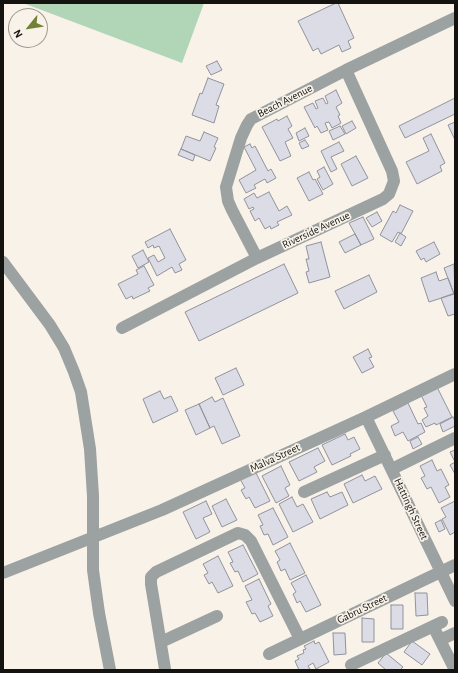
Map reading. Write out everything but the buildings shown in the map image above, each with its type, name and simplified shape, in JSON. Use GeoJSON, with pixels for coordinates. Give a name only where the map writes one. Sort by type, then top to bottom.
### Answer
{"type":"FeatureCollection","features":[{"type":"Feature","properties":{"kind":"street","name":"Beach Avenue"},"geometry":{"type":"LineString","coordinates":[[258,258],[232,210],[228,201],[226,187],[244,130],[255,116],[346,70],[455,18]]}},
{"type":"Feature","properties":{"kind":"street","name":"Riverside Avenue"},"geometry":{"type":"LineString","coordinates":[[122,328],[258,258],[383,199],[389,194],[394,181],[392,170],[346,70]]}},
{"type":"Feature","properties":{"kind":"street"},"geometry":{"type":"LineString","coordinates":[[3,262],[50,325],[64,348],[81,392],[90,449],[93,496],[93,570],[99,613],[110,670]]}},
{"type":"Feature","properties":{"kind":"street","name":"Malva Street"},"geometry":{"type":"LineString","coordinates":[[3,573],[93,536],[162,510],[366,417],[455,374]]}},
{"type":"Feature","properties":{"kind":"street","name":"Hattingh Street"},"geometry":{"type":"LineString","coordinates":[[366,417],[455,601]]}},
{"type":"Feature","properties":{"kind":"street"},"geometry":{"type":"LineString","coordinates":[[392,468],[455,438]]}},
{"type":"Feature","properties":{"kind":"street"},"geometry":{"type":"LineString","coordinates":[[304,492],[385,455]]}},
{"type":"Feature","properties":{"kind":"street"},"geometry":{"type":"LineString","coordinates":[[165,669],[151,577],[156,572],[238,533],[245,535],[251,541],[300,640]]}},
{"type":"Feature","properties":{"kind":"street","name":"Gabru Street"},"geometry":{"type":"LineString","coordinates":[[269,654],[455,565]]}},
{"type":"Feature","properties":{"kind":"street"},"geometry":{"type":"LineString","coordinates":[[161,642],[217,616]]}},
{"type":"Feature","properties":{"kind":"street"},"geometry":{"type":"LineString","coordinates":[[351,665],[437,624],[440,640],[455,670]]}},
{"type":"Feature","properties":{"kind":"street"},"geometry":{"type":"LineString","coordinates":[[440,640],[455,633]]}},
{"type":"Feature","properties":{"kind":"green space"},"geometry":{"type":"Polygon","coordinates":[[[23,3],[204,3],[182,63],[48,12],[48,8],[36,8],[23,3]]]}}]}
